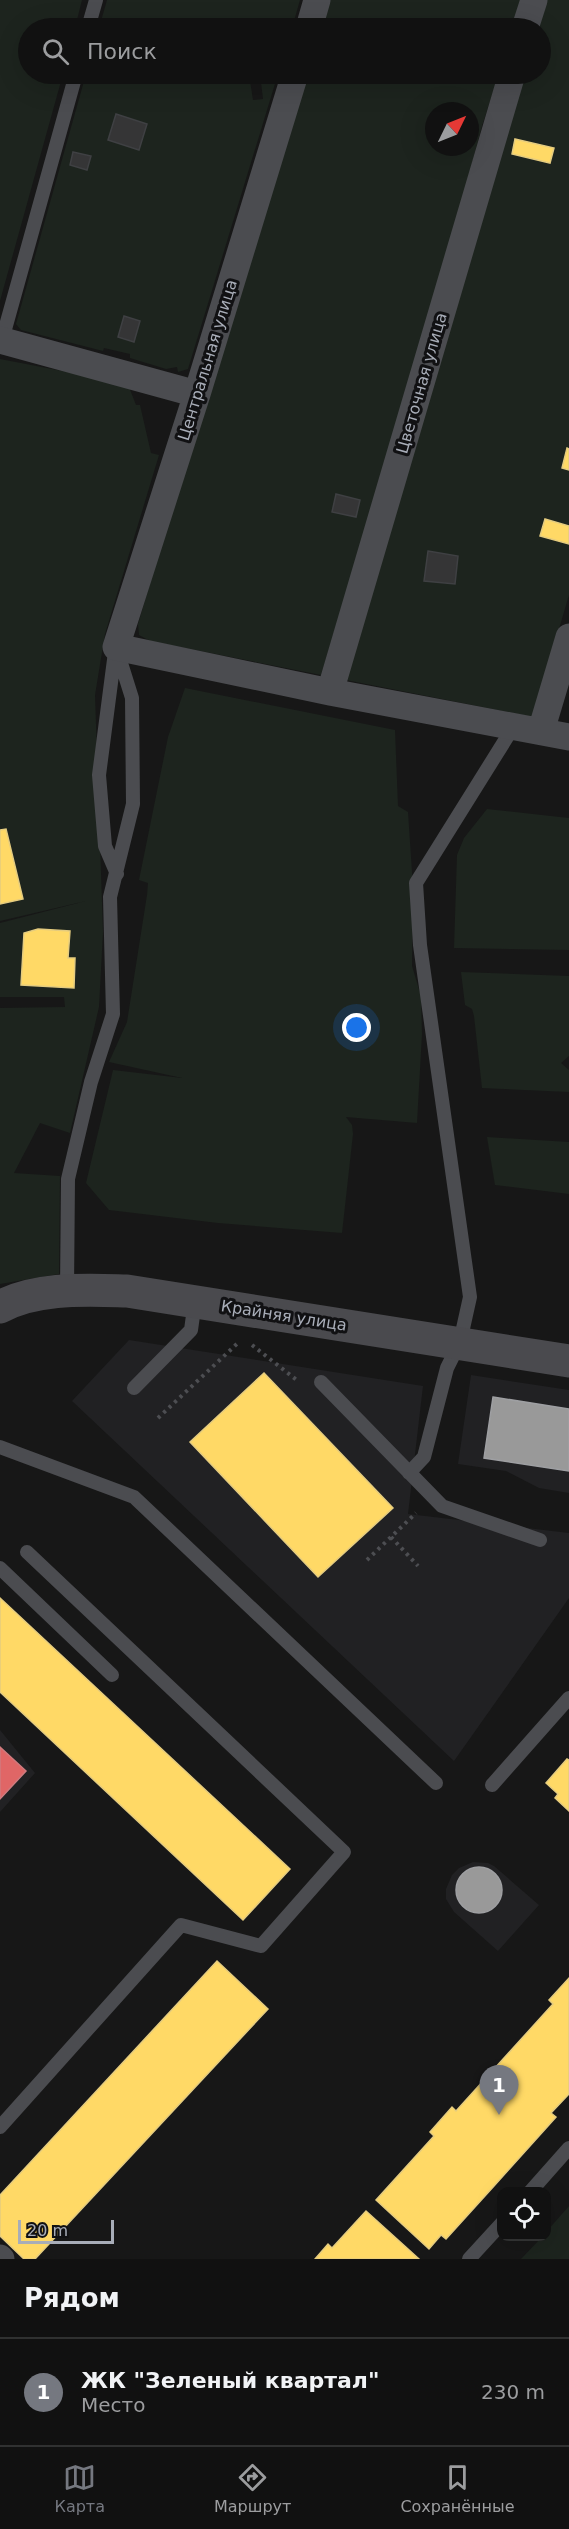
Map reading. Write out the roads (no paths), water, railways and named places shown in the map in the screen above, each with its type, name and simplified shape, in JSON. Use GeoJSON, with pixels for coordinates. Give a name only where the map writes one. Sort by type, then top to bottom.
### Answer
{"type":"FeatureCollection","features":[{"type":"Feature","properties":{"kind":"main road","name":"Крайняя улица"},"geometry":{"type":"LineString","coordinates":[[0,1307],[12,1301],[67,1290],[127,1291],[569,1361]]}},
{"type":"Feature","properties":{"kind":"street"},"geometry":{"type":"LineString","coordinates":[[312,18],[317,0]]}},
{"type":"Feature","properties":{"kind":"street"},"geometry":{"type":"LineString","coordinates":[[528,18],[534,0]]}},
{"type":"Feature","properties":{"kind":"street","name":"Центральная улица"},"geometry":{"type":"LineString","coordinates":[[116,647],[197,394],[292,84]]}},
{"type":"Feature","properties":{"kind":"street","name":"Цветочная улица"},"geometry":{"type":"LineString","coordinates":[[330,692],[509,84]]}},
{"type":"Feature","properties":{"kind":"street"},"geometry":{"type":"LineString","coordinates":[[1,340],[197,394]]}},
{"type":"Feature","properties":{"kind":"street"},"geometry":{"type":"LineString","coordinates":[[541,731],[569,637]]}},
{"type":"Feature","properties":{"kind":"street"},"geometry":{"type":"LineString","coordinates":[[116,647],[330,692],[569,737]]}},
{"type":"Feature","properties":{"kind":"lane"},"geometry":{"type":"LineString","coordinates":[[91,18],[96,0]]}},
{"type":"Feature","properties":{"kind":"lane"},"geometry":{"type":"LineString","coordinates":[[1,340],[73,84]]}},
{"type":"Feature","properties":{"kind":"lane"},"geometry":{"type":"LineString","coordinates":[[116,647],[99,775],[105,846],[117,874]]}},
{"type":"Feature","properties":{"kind":"lane"},"geometry":{"type":"LineString","coordinates":[[67,1290],[68,1179],[91,1082],[113,1014],[110,897],[133,804],[132,698],[116,647]]}},
{"type":"Feature","properties":{"kind":"lane"},"geometry":{"type":"LineString","coordinates":[[409,1473],[424,1457],[447,1368],[460,1342],[470,1297],[420,945],[416,884],[514,726]]}},
{"type":"Feature","properties":{"kind":"lane"},"geometry":{"type":"LineString","coordinates":[[134,1388],[190,1330],[195,1301]]}},
{"type":"Feature","properties":{"kind":"lane"},"geometry":{"type":"LineString","coordinates":[[321,1383],[442,1506],[540,1540]]}},
{"type":"Feature","properties":{"kind":"lane"},"geometry":{"type":"LineString","coordinates":[[0,1447],[134,1497],[436,1783]]}},
{"type":"Feature","properties":{"kind":"lane"},"geometry":{"type":"LineString","coordinates":[[0,2127],[181,1925],[261,1946],[344,1852],[27,1552]]}},
{"type":"Feature","properties":{"kind":"lane"},"geometry":{"type":"LineString","coordinates":[[0,1568],[112,1674]]}},
{"type":"Feature","properties":{"kind":"lane"},"geometry":{"type":"LineString","coordinates":[[492,1785],[569,1698]]}},
{"type":"Feature","properties":{"kind":"lane"},"geometry":{"type":"LineString","coordinates":[[534,2187],[569,2148]]}},
{"type":"Feature","properties":{"kind":"lane"},"geometry":{"type":"LineString","coordinates":[[469,2259],[497,2228]]}},
{"type":"Feature","properties":{"kind":"place","name":"ЖК \"Зеленый квартал\""},"geometry":{"type":"Point","coordinates":[499,2115]}}]}
